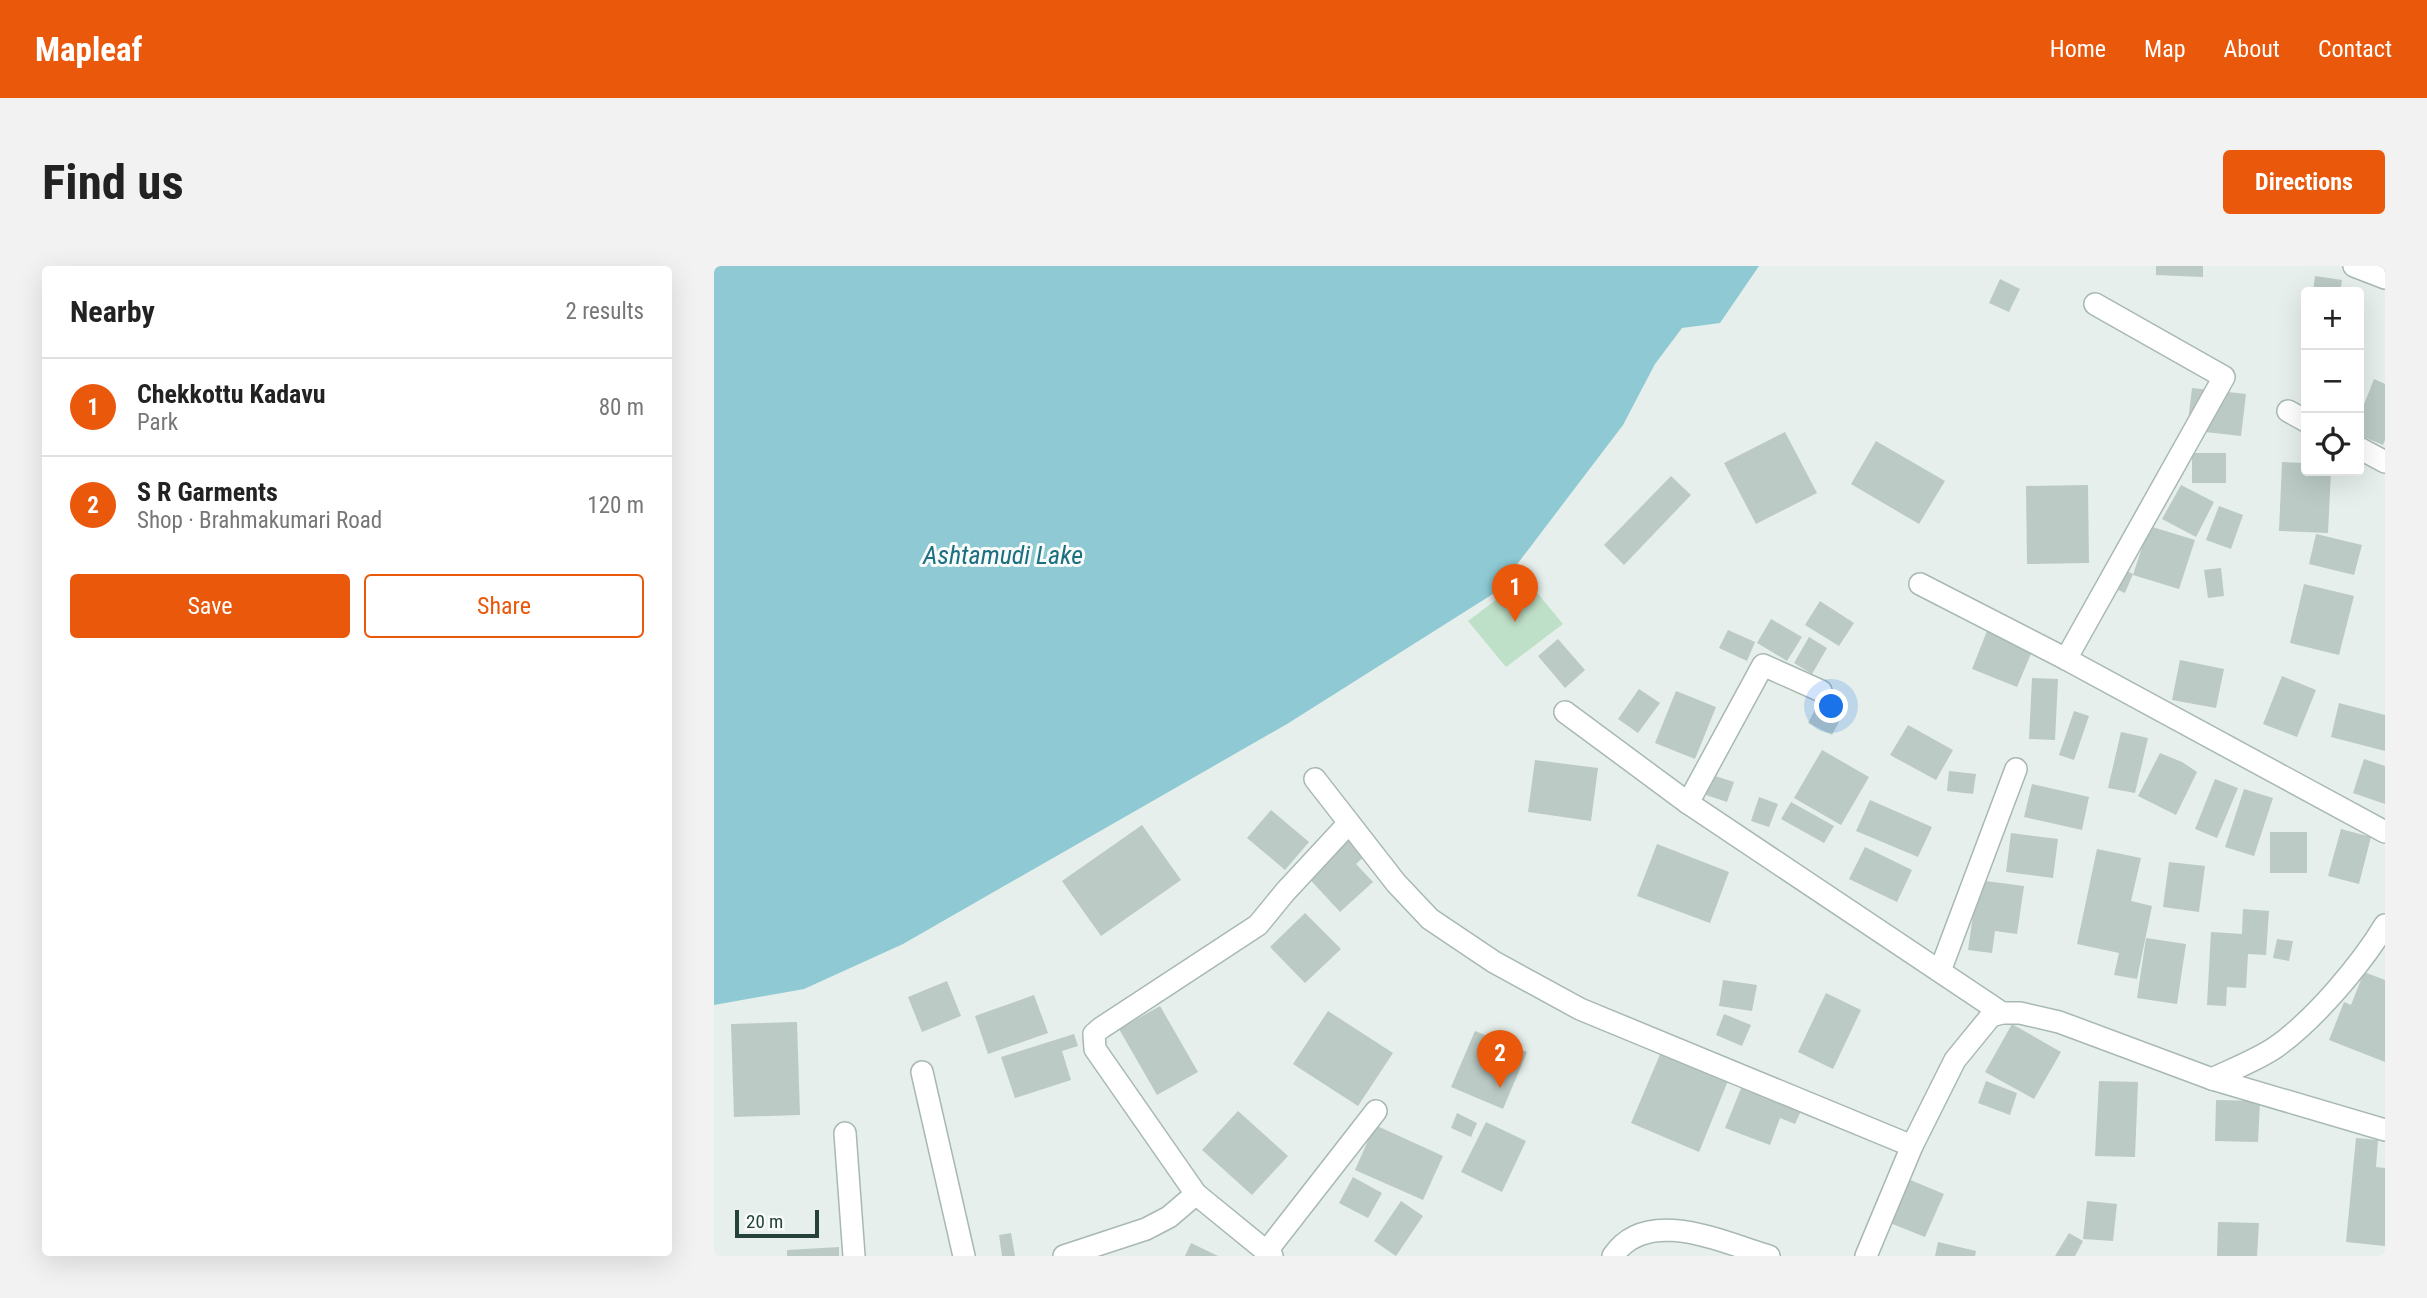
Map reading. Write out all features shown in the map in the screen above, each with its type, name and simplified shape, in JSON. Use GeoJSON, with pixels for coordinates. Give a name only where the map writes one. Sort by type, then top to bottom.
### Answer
{"type":"FeatureCollection","features":[{"type":"Feature","properties":{"kind":"street"},"geometry":{"type":"LineString","coordinates":[[2354,266],[2385,278]]}},
{"type":"Feature","properties":{"kind":"street"},"geometry":{"type":"LineString","coordinates":[[2066,659],[2224,377],[2095,304]]}},
{"type":"Feature","properties":{"kind":"street"},"geometry":{"type":"LineString","coordinates":[[2364,451],[2385,462]]}},
{"type":"Feature","properties":{"kind":"street"},"geometry":{"type":"LineString","coordinates":[[1920,584],[2066,659],[2385,832]]}},
{"type":"Feature","properties":{"kind":"street"},"geometry":{"type":"LineString","coordinates":[[1688,803],[1763,665],[1821,691]]}},
{"type":"Feature","properties":{"kind":"street"},"geometry":{"type":"LineString","coordinates":[[1565,712],[1688,803],[2002,1013]]}},
{"type":"Feature","properties":{"kind":"street"},"geometry":{"type":"LineString","coordinates":[[1940,971],[2017,769]]}},
{"type":"Feature","properties":{"kind":"street"},"geometry":{"type":"LineString","coordinates":[[1315,779],[1396,883],[1430,919],[1494,962],[1580,1009],[1912,1146]]}},
{"type":"Feature","properties":{"kind":"street"},"geometry":{"type":"LineString","coordinates":[[1349,823],[1258,925],[1094,1034],[1095,1049],[1196,1194],[1269,1254],[1376,1111]]}},
{"type":"Feature","properties":{"kind":"street"},"geometry":{"type":"LineString","coordinates":[[2212,1079],[2275,1047],[2319,1008],[2375,941],[2385,925]]}},
{"type":"Feature","properties":{"kind":"street"},"geometry":{"type":"LineString","coordinates":[[1866,1256],[1912,1146],[1955,1060],[1991,1016],[2002,1013],[2020,1013],[2059,1023],[2212,1079],[2385,1130]]}},
{"type":"Feature","properties":{"kind":"street"},"geometry":{"type":"LineString","coordinates":[[922,1072],[964,1256]]}},
{"type":"Feature","properties":{"kind":"street"},"geometry":{"type":"LineString","coordinates":[[845,1133],[854,1256]]}},
{"type":"Feature","properties":{"kind":"street"},"geometry":{"type":"LineString","coordinates":[[1064,1256],[1146,1230],[1169,1217],[1196,1194]]}},
{"type":"Feature","properties":{"kind":"street"},"geometry":{"type":"LineString","coordinates":[[1613,1256],[1633,1238],[1649,1230],[1681,1230],[1769,1256]]}},
{"type":"Feature","properties":{"kind":"green space"},"geometry":{"type":"Polygon","coordinates":[[[1525,578],[1563,624],[1506,667],[1468,621],[1525,578]]]}},
{"type":"Feature","properties":{"kind":"water","name":"Ashtamudi Lake"},"geometry":{"type":"Polygon","coordinates":[[[714,266],[1759,266],[1720,323],[1682,328],[1655,364],[1623,425],[1496,592],[1287,724],[903,944],[804,989],[714,1005],[714,266]]]}},
{"type":"Feature","properties":{"kind":"building"},"geometry":{"type":"Polygon","coordinates":[[[2156,266],[2203,266],[2203,277],[2156,275],[2156,266]]]}},
{"type":"Feature","properties":{"kind":"building"},"geometry":{"type":"Polygon","coordinates":[[[2315,276],[2342,280],[2341,287],[2314,287],[2315,276]]]}},
{"type":"Feature","properties":{"kind":"building"},"geometry":{"type":"Polygon","coordinates":[[[2000,279],[2020,289],[2009,312],[1989,303],[2000,279]]]}},
{"type":"Feature","properties":{"kind":"building"},"geometry":{"type":"Polygon","coordinates":[[[2374,379],[2385,384],[2383,445],[2364,437],[2364,404],[2374,379]]]}},
{"type":"Feature","properties":{"kind":"building"},"geometry":{"type":"Polygon","coordinates":[[[2192,388],[2246,394],[2241,436],[2187,430],[2192,388]]]}},
{"type":"Feature","properties":{"kind":"building"},"geometry":{"type":"Polygon","coordinates":[[[1785,432],[1817,493],[1756,524],[1724,463],[1785,432]]]}},
{"type":"Feature","properties":{"kind":"building"},"geometry":{"type":"Polygon","coordinates":[[[1876,441],[1945,481],[1919,524],[1851,484],[1876,441]]]}},
{"type":"Feature","properties":{"kind":"building"},"geometry":{"type":"Polygon","coordinates":[[[2192,453],[2226,453],[2226,483],[2192,483],[2192,453]]]}},
{"type":"Feature","properties":{"kind":"building"},"geometry":{"type":"Polygon","coordinates":[[[2282,462],[2301,463],[2301,476],[2331,476],[2328,533],[2279,531],[2282,462]]]}},
{"type":"Feature","properties":{"kind":"building"},"geometry":{"type":"Polygon","coordinates":[[[1671,476],[1691,495],[1624,565],[1604,545],[1671,476]]]}},
{"type":"Feature","properties":{"kind":"building"},"geometry":{"type":"Polygon","coordinates":[[[2088,485],[2089,563],[2027,564],[2026,486],[2088,485]]]}},
{"type":"Feature","properties":{"kind":"building"},"geometry":{"type":"Polygon","coordinates":[[[2181,485],[2214,502],[2196,537],[2162,519],[2181,485]]]}},
{"type":"Feature","properties":{"kind":"building"},"geometry":{"type":"Polygon","coordinates":[[[2219,506],[2243,515],[2231,549],[2206,540],[2219,506]]]}},
{"type":"Feature","properties":{"kind":"building"},"geometry":{"type":"Polygon","coordinates":[[[2149,526],[2195,540],[2179,589],[2133,575],[2149,526]]]}},
{"type":"Feature","properties":{"kind":"building"},"geometry":{"type":"Polygon","coordinates":[[[2316,534],[2362,545],[2354,575],[2309,564],[2316,534]]]}},
{"type":"Feature","properties":{"kind":"building"},"geometry":{"type":"Polygon","coordinates":[[[2116,566],[2133,574],[2125,593],[2107,585],[2116,566]]]}},
{"type":"Feature","properties":{"kind":"building"},"geometry":{"type":"Polygon","coordinates":[[[2221,568],[2224,596],[2208,598],[2204,570],[2221,568]]]}},
{"type":"Feature","properties":{"kind":"building"},"geometry":{"type":"Polygon","coordinates":[[[2304,584],[2354,596],[2339,655],[2290,643],[2304,584]]]}},
{"type":"Feature","properties":{"kind":"building"},"geometry":{"type":"Polygon","coordinates":[[[1820,601],[1854,623],[1839,646],[1805,625],[1820,601]]]}},
{"type":"Feature","properties":{"kind":"building"},"geometry":{"type":"Polygon","coordinates":[[[1771,619],[1802,637],[1787,661],[1757,643],[1771,619]]]}},
{"type":"Feature","properties":{"kind":"building"},"geometry":{"type":"Polygon","coordinates":[[[1728,630],[1755,642],[1747,661],[1719,648],[1728,630]]]}},
{"type":"Feature","properties":{"kind":"building"},"geometry":{"type":"Polygon","coordinates":[[[1987,631],[2033,649],[2017,687],[1972,669],[1987,631]]]}},
{"type":"Feature","properties":{"kind":"building"},"geometry":{"type":"Polygon","coordinates":[[[1809,637],[1827,648],[1812,674],[1794,663],[1809,637]]]}},
{"type":"Feature","properties":{"kind":"building"},"geometry":{"type":"Polygon","coordinates":[[[1558,639],[1585,670],[1565,688],[1538,656],[1558,639]]]}},
{"type":"Feature","properties":{"kind":"building"},"geometry":{"type":"Polygon","coordinates":[[[2180,660],[2224,669],[2216,708],[2172,700],[2180,660]]]}},
{"type":"Feature","properties":{"kind":"building"},"geometry":{"type":"Polygon","coordinates":[[[2282,676],[2316,690],[2297,737],[2263,724],[2282,676]]]}},
{"type":"Feature","properties":{"kind":"building"},"geometry":{"type":"Polygon","coordinates":[[[2032,678],[2058,679],[2055,740],[2029,739],[2032,678]]]}},
{"type":"Feature","properties":{"kind":"building"},"geometry":{"type":"Polygon","coordinates":[[[1639,689],[1660,703],[1638,733],[1618,719],[1639,689]]]}},
{"type":"Feature","properties":{"kind":"building"},"geometry":{"type":"Polygon","coordinates":[[[1676,691],[1716,707],[1695,759],[1655,743],[1676,691]]]}},
{"type":"Feature","properties":{"kind":"building"},"geometry":{"type":"Polygon","coordinates":[[[1823,695],[1846,708],[1832,735],[1808,723],[1823,695]]]}},
{"type":"Feature","properties":{"kind":"building"},"geometry":{"type":"Polygon","coordinates":[[[2339,703],[2385,715],[2385,751],[2331,737],[2339,703]]]}},
{"type":"Feature","properties":{"kind":"building"},"geometry":{"type":"Polygon","coordinates":[[[2074,711],[2089,716],[2074,760],[2059,755],[2074,711]]]}},
{"type":"Feature","properties":{"kind":"building"},"geometry":{"type":"Polygon","coordinates":[[[1908,725],[1953,750],[1936,780],[1890,755],[1908,725]]]}},
{"type":"Feature","properties":{"kind":"building"},"geometry":{"type":"Polygon","coordinates":[[[2121,732],[2148,738],[2135,793],[2108,788],[2121,732]]]}},
{"type":"Feature","properties":{"kind":"building"},"geometry":{"type":"Polygon","coordinates":[[[1822,750],[1869,777],[1841,825],[1794,798],[1822,750]]]}},
{"type":"Feature","properties":{"kind":"building"},"geometry":{"type":"Polygon","coordinates":[[[2160,753],[2197,772],[2176,815],[2138,796],[2160,753]]]}},
{"type":"Feature","properties":{"kind":"building"},"geometry":{"type":"Polygon","coordinates":[[[2364,759],[2385,766],[2385,804],[2353,793],[2364,759]]]}},
{"type":"Feature","properties":{"kind":"building"},"geometry":{"type":"Polygon","coordinates":[[[1535,760],[1598,768],[1591,821],[1528,812],[1535,760]]]}},
{"type":"Feature","properties":{"kind":"building"},"geometry":{"type":"Polygon","coordinates":[[[1949,771],[1976,774],[1973,794],[1947,791],[1949,771]]]}},
{"type":"Feature","properties":{"kind":"building"},"geometry":{"type":"Polygon","coordinates":[[[1712,775],[1734,782],[1727,802],[1706,795],[1712,775]]]}},
{"type":"Feature","properties":{"kind":"building"},"geometry":{"type":"Polygon","coordinates":[[[2215,779],[2238,788],[2217,838],[2195,829],[2215,779]]]}},
{"type":"Feature","properties":{"kind":"building"},"geometry":{"type":"Polygon","coordinates":[[[2032,784],[2089,797],[2082,830],[2024,817],[2032,784]]]}},
{"type":"Feature","properties":{"kind":"building"},"geometry":{"type":"Polygon","coordinates":[[[2244,789],[2273,798],[2254,856],[2225,847],[2244,789]]]}},
{"type":"Feature","properties":{"kind":"building"},"geometry":{"type":"Polygon","coordinates":[[[1759,797],[1778,804],[1769,827],[1751,821],[1759,797]]]}},
{"type":"Feature","properties":{"kind":"building"},"geometry":{"type":"Polygon","coordinates":[[[1870,800],[1932,827],[1918,857],[1856,831],[1870,800]]]}},
{"type":"Feature","properties":{"kind":"building"},"geometry":{"type":"Polygon","coordinates":[[[1791,802],[1834,826],[1824,843],[1781,819],[1791,802]]]}},
{"type":"Feature","properties":{"kind":"building"},"geometry":{"type":"Polygon","coordinates":[[[1271,810],[1309,842],[1285,870],[1247,838],[1271,810]]]}},
{"type":"Feature","properties":{"kind":"building"},"geometry":{"type":"Polygon","coordinates":[[[1142,825],[1181,880],[1101,936],[1062,881],[1142,825]]]}},
{"type":"Feature","properties":{"kind":"building"},"geometry":{"type":"Polygon","coordinates":[[[2341,829],[2371,837],[2359,884],[2328,876],[2341,829]]]}},
{"type":"Feature","properties":{"kind":"building"},"geometry":{"type":"Polygon","coordinates":[[[2270,832],[2307,832],[2307,873],[2270,873],[2270,832]]]}},
{"type":"Feature","properties":{"kind":"building"},"geometry":{"type":"Polygon","coordinates":[[[1350,833],[1368,853],[1356,864],[1373,882],[1340,912],[1305,874],[1350,833]]]}},
{"type":"Feature","properties":{"kind":"building"},"geometry":{"type":"Polygon","coordinates":[[[2011,833],[2058,839],[2053,878],[2006,872],[2011,833]]]}},
{"type":"Feature","properties":{"kind":"building"},"geometry":{"type":"Polygon","coordinates":[[[1657,844],[1729,872],[1710,923],[1637,896],[1657,844]]]}},
{"type":"Feature","properties":{"kind":"building"},"geometry":{"type":"Polygon","coordinates":[[[1865,847],[1912,870],[1897,902],[1849,879],[1865,847]]]}},
{"type":"Feature","properties":{"kind":"building"},"geometry":{"type":"Polygon","coordinates":[[[2097,849],[2141,858],[2131,901],[2152,906],[2137,979],[2114,975],[2119,953],[2077,944],[2097,849]]]}},
{"type":"Feature","properties":{"kind":"building"},"geometry":{"type":"Polygon","coordinates":[[[2169,862],[2205,866],[2199,912],[2163,907],[2169,862]]]}},
{"type":"Feature","properties":{"kind":"building"},"geometry":{"type":"Polygon","coordinates":[[[1978,880],[2024,886],[2017,934],[1995,931],[1992,953],[1968,950],[1978,880]]]}},
{"type":"Feature","properties":{"kind":"building"},"geometry":{"type":"Polygon","coordinates":[[[2243,909],[2269,911],[2266,955],[2248,954],[2246,988],[2227,987],[2226,1006],[2207,1005],[2211,932],[2242,934],[2243,909]]]}},
{"type":"Feature","properties":{"kind":"building"},"geometry":{"type":"Polygon","coordinates":[[[1305,913],[1341,949],[1305,983],[1270,947],[1305,913]]]}},
{"type":"Feature","properties":{"kind":"building"},"geometry":{"type":"Polygon","coordinates":[[[2146,938],[2186,944],[2177,1004],[2137,998],[2146,938]]]}},
{"type":"Feature","properties":{"kind":"building"},"geometry":{"type":"Polygon","coordinates":[[[2277,939],[2293,941],[2289,961],[2273,958],[2277,939]]]}},
{"type":"Feature","properties":{"kind":"building"},"geometry":{"type":"Polygon","coordinates":[[[2364,972],[2385,980],[2385,1062],[2329,1040],[2344,1002],[2351,1005],[2364,972]]]}},
{"type":"Feature","properties":{"kind":"building"},"geometry":{"type":"Polygon","coordinates":[[[1723,980],[1757,985],[1752,1011],[1719,1006],[1723,980]]]}},
{"type":"Feature","properties":{"kind":"building"},"geometry":{"type":"Polygon","coordinates":[[[947,981],[961,1016],[922,1032],[908,997],[947,981]]]}},
{"type":"Feature","properties":{"kind":"building"},"geometry":{"type":"Polygon","coordinates":[[[1826,993],[1861,1010],[1833,1069],[1798,1052],[1826,993]]]}},
{"type":"Feature","properties":{"kind":"building"},"geometry":{"type":"Polygon","coordinates":[[[1034,995],[1048,1033],[988,1054],[975,1016],[1034,995]]]}},
{"type":"Feature","properties":{"kind":"building"},"geometry":{"type":"Polygon","coordinates":[[[1160,1006],[1198,1072],[1157,1095],[1119,1029],[1160,1006]]]}},
{"type":"Feature","properties":{"kind":"building"},"geometry":{"type":"Polygon","coordinates":[[[1328,1011],[1393,1053],[1358,1106],[1293,1064],[1328,1011]]]}},
{"type":"Feature","properties":{"kind":"building"},"geometry":{"type":"Polygon","coordinates":[[[1724,1014],[1751,1025],[1742,1046],[1716,1035],[1724,1014]]]}},
{"type":"Feature","properties":{"kind":"building"},"geometry":{"type":"Polygon","coordinates":[[[797,1022],[800,1115],[734,1117],[731,1024],[797,1022]]]}},
{"type":"Feature","properties":{"kind":"building"},"geometry":{"type":"Polygon","coordinates":[[[2012,1024],[2061,1052],[2034,1099],[1985,1072],[2012,1024]]]}},
{"type":"Feature","properties":{"kind":"building"},"geometry":{"type":"Polygon","coordinates":[[[1475,1031],[1527,1052],[1503,1109],[1451,1087],[1475,1031]]]}},
{"type":"Feature","properties":{"kind":"building"},"geometry":{"type":"Polygon","coordinates":[[[1074,1034],[1078,1046],[1062,1051],[1071,1080],[1015,1098],[1001,1057],[1074,1034]]]}},
{"type":"Feature","properties":{"kind":"building"},"geometry":{"type":"Polygon","coordinates":[[[1667,1038],[1734,1066],[1699,1152],[1631,1123],[1667,1038]]]}},
{"type":"Feature","properties":{"kind":"building"},"geometry":{"type":"Polygon","coordinates":[[[1744,1081],[1774,1093],[1772,1099],[1801,1111],[1795,1124],[1780,1118],[1770,1145],[1725,1128],[1744,1081]]]}},
{"type":"Feature","properties":{"kind":"building"},"geometry":{"type":"Polygon","coordinates":[[[1986,1081],[2017,1093],[2010,1115],[1978,1103],[1986,1081]]]}},
{"type":"Feature","properties":{"kind":"building"},"geometry":{"type":"Polygon","coordinates":[[[2099,1081],[2138,1082],[2135,1157],[2095,1156],[2099,1081]]]}},
{"type":"Feature","properties":{"kind":"building"},"geometry":{"type":"Polygon","coordinates":[[[2216,1100],[2260,1101],[2258,1142],[2215,1141],[2216,1100]]]}},
{"type":"Feature","properties":{"kind":"building"},"geometry":{"type":"Polygon","coordinates":[[[1238,1111],[1288,1156],[1252,1195],[1202,1150],[1238,1111]]]}},
{"type":"Feature","properties":{"kind":"building"},"geometry":{"type":"Polygon","coordinates":[[[1457,1113],[1477,1123],[1471,1137],[1451,1128],[1457,1113]]]}},
{"type":"Feature","properties":{"kind":"building"},"geometry":{"type":"Polygon","coordinates":[[[1486,1122],[1526,1141],[1502,1192],[1461,1172],[1486,1122]]]}},
{"type":"Feature","properties":{"kind":"building"},"geometry":{"type":"Polygon","coordinates":[[[1375,1125],[1443,1156],[1423,1200],[1355,1170],[1375,1125]]]}},
{"type":"Feature","properties":{"kind":"building"},"geometry":{"type":"Polygon","coordinates":[[[2356,1138],[2378,1140],[2376,1167],[2385,1168],[2385,1246],[2346,1242],[2356,1138]]]}},
{"type":"Feature","properties":{"kind":"building"},"geometry":{"type":"Polygon","coordinates":[[[1353,1177],[1382,1193],[1368,1218],[1339,1203],[1353,1177]]]}},
{"type":"Feature","properties":{"kind":"building"},"geometry":{"type":"Polygon","coordinates":[[[1908,1179],[1944,1194],[1925,1237],[1890,1223],[1908,1179]]]}},
{"type":"Feature","properties":{"kind":"building"},"geometry":{"type":"Polygon","coordinates":[[[1401,1201],[1423,1216],[1396,1256],[1374,1241],[1401,1201]]]}},
{"type":"Feature","properties":{"kind":"building"},"geometry":{"type":"Polygon","coordinates":[[[2087,1201],[2117,1204],[2113,1241],[2083,1239],[2087,1201]]]}},
{"type":"Feature","properties":{"kind":"building"},"geometry":{"type":"Polygon","coordinates":[[[2218,1222],[2259,1223],[2257,1256],[2217,1256],[2218,1222]]]}},
{"type":"Feature","properties":{"kind":"building"},"geometry":{"type":"Polygon","coordinates":[[[1011,1233],[1015,1256],[1002,1256],[999,1235],[1011,1233]]]}},
{"type":"Feature","properties":{"kind":"building"},"geometry":{"type":"Polygon","coordinates":[[[2069,1233],[2083,1241],[2075,1256],[2055,1256],[2069,1233]]]}},
{"type":"Feature","properties":{"kind":"building"},"geometry":{"type":"Polygon","coordinates":[[[1938,1242],[1976,1251],[1975,1256],[1935,1256],[1938,1242]]]}},
{"type":"Feature","properties":{"kind":"building"},"geometry":{"type":"Polygon","coordinates":[[[1191,1243],[1218,1256],[1185,1256],[1191,1243]]]}},
{"type":"Feature","properties":{"kind":"building"},"geometry":{"type":"Polygon","coordinates":[[[839,1247],[839,1256],[787,1256],[787,1250],[839,1247]]]}},
{"type":"Feature","properties":{"kind":"place","name":"Chekkottu Kadavu"},"geometry":{"type":"Point","coordinates":[1515,622]}},
{"type":"Feature","properties":{"kind":"place","name":"S R Garments"},"geometry":{"type":"Point","coordinates":[1500,1088]}}]}
